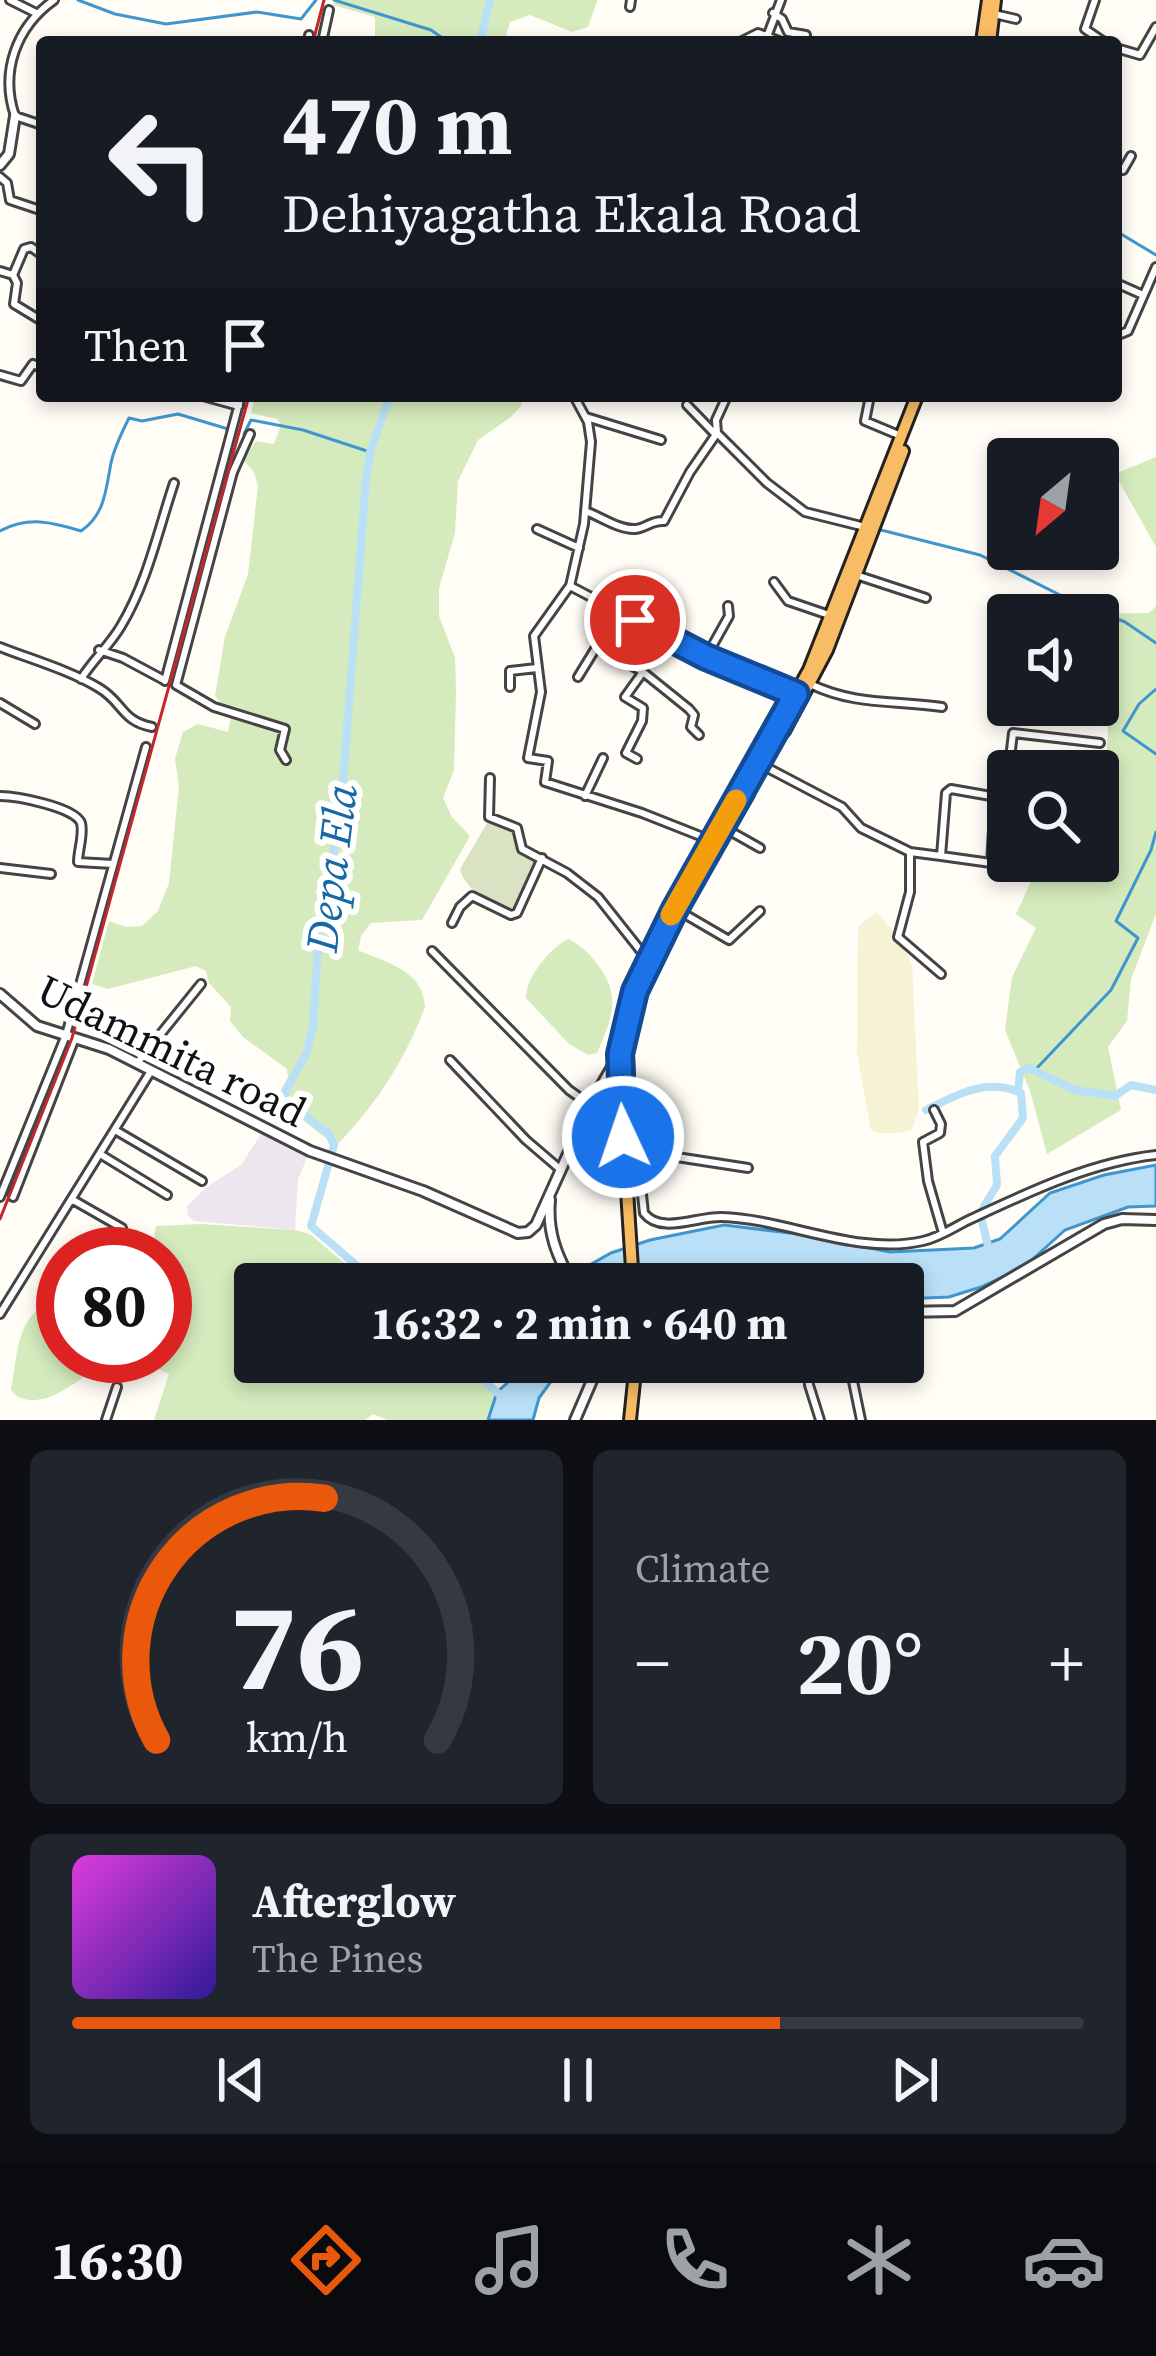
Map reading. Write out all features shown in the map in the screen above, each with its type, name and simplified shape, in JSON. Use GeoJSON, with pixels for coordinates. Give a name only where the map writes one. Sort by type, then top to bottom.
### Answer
{"type":"FeatureCollection","features":[{"type":"Feature","properties":{"kind":"highway"},"geometry":{"type":"LineString","coordinates":[[988,36],[994,14],[992,0]]}},
{"type":"Feature","properties":{"kind":"highway"},"geometry":{"type":"LineString","coordinates":[[987,36],[992,0]]}},
{"type":"Feature","properties":{"kind":"highway"},"geometry":{"type":"LineString","coordinates":[[632,1232],[624,1049],[646,981],[800,696],[918,402]]}},
{"type":"Feature","properties":{"kind":"highway"},"geometry":{"type":"LineString","coordinates":[[634,1263],[624,1049],[632,1000],[648,960],[712,841],[810,684],[856,575],[919,402]]}},
{"type":"Feature","properties":{"kind":"highway"},"geometry":{"type":"LineString","coordinates":[[633,1420],[637,1383]]}},
{"type":"Feature","properties":{"kind":"street"},"geometry":{"type":"LineString","coordinates":[[10,0],[36,13]]}},
{"type":"Feature","properties":{"kind":"street"},"geometry":{"type":"LineString","coordinates":[[36,123],[15,116],[4,104],[6,61],[36,13],[54,0]]}},
{"type":"Feature","properties":{"kind":"street"},"geometry":{"type":"LineString","coordinates":[[767,36],[781,0]]}},
{"type":"Feature","properties":{"kind":"street"},"geometry":{"type":"LineString","coordinates":[[1095,0],[1085,29],[1095,36]]}},
{"type":"Feature","properties":{"kind":"street"},"geometry":{"type":"LineString","coordinates":[[323,36],[329,10]]}},
{"type":"Feature","properties":{"kind":"street"},"geometry":{"type":"LineString","coordinates":[[773,13],[788,32],[806,35]]}},
{"type":"Feature","properties":{"kind":"street"},"geometry":{"type":"LineString","coordinates":[[994,14],[1016,19]]}},
{"type":"Feature","properties":{"kind":"street"},"geometry":{"type":"LineString","coordinates":[[1122,50],[1139,55],[1156,28]]}},
{"type":"Feature","properties":{"kind":"street"},"geometry":{"type":"LineString","coordinates":[[0,165],[9,154],[15,116]]}},
{"type":"Feature","properties":{"kind":"street"},"geometry":{"type":"LineString","coordinates":[[1122,170],[1131,156]]}},
{"type":"Feature","properties":{"kind":"street"},"geometry":{"type":"LineString","coordinates":[[0,177],[7,183],[10,200],[36,210]]}},
{"type":"Feature","properties":{"kind":"street"},"geometry":{"type":"LineString","coordinates":[[13,275],[24,249],[36,251]]}},
{"type":"Feature","properties":{"kind":"street"},"geometry":{"type":"LineString","coordinates":[[1122,334],[1128,331],[1156,267]]}},
{"type":"Feature","properties":{"kind":"street"},"geometry":{"type":"LineString","coordinates":[[0,271],[13,275],[17,283],[14,304],[36,317]]}},
{"type":"Feature","properties":{"kind":"street"},"geometry":{"type":"LineString","coordinates":[[1122,286],[1143,295]]}},
{"type":"Feature","properties":{"kind":"street"},"geometry":{"type":"LineString","coordinates":[[0,375],[21,381],[36,365]]}},
{"type":"Feature","properties":{"kind":"street"},"geometry":{"type":"LineString","coordinates":[[225,402],[239,406]]}},
{"type":"Feature","properties":{"kind":"street"},"geometry":{"type":"LineString","coordinates":[[165,681],[240,402]]}},
{"type":"Feature","properties":{"kind":"street"},"geometry":{"type":"LineString","coordinates":[[577,402],[591,431],[585,511],[570,586],[534,636],[541,692],[528,758],[548,761],[545,782],[631,808],[712,841]]}},
{"type":"Feature","properties":{"kind":"street"},"geometry":{"type":"LineString","coordinates":[[585,511],[632,529],[653,520],[664,521],[716,434],[724,402]]}},
{"type":"Feature","properties":{"kind":"street"},"geometry":{"type":"LineString","coordinates":[[869,402],[865,421],[901,436]]}},
{"type":"Feature","properties":{"kind":"street"},"geometry":{"type":"LineString","coordinates":[[687,405],[767,483],[805,512],[865,527]]}},
{"type":"Feature","properties":{"kind":"street"},"geometry":{"type":"LineString","coordinates":[[586,417],[661,440]]}},
{"type":"Feature","properties":{"kind":"street"},"geometry":{"type":"LineString","coordinates":[[176,685],[233,472],[250,434]]}},
{"type":"Feature","properties":{"kind":"street"},"geometry":{"type":"LineString","coordinates":[[81,679],[122,625],[142,582],[174,483]]}},
{"type":"Feature","properties":{"kind":"street"},"geometry":{"type":"LineString","coordinates":[[536,529],[579,548]]}},
{"type":"Feature","properties":{"kind":"street"},"geometry":{"type":"LineString","coordinates":[[856,575],[926,598]]}},
{"type":"Feature","properties":{"kind":"street"},"geometry":{"type":"LineString","coordinates":[[774,582],[788,601],[832,616]]}},
{"type":"Feature","properties":{"kind":"street"},"geometry":{"type":"LineString","coordinates":[[570,586],[706,657],[800,696]]}},
{"type":"Feature","properties":{"kind":"street"},"geometry":{"type":"LineString","coordinates":[[706,657],[729,616],[728,606]]}},
{"type":"Feature","properties":{"kind":"street"},"geometry":{"type":"LineString","coordinates":[[578,676],[614,609]]}},
{"type":"Feature","properties":{"kind":"street"},"geometry":{"type":"LineString","coordinates":[[0,646],[107,693],[123,716],[152,728]]}},
{"type":"Feature","properties":{"kind":"street"},"geometry":{"type":"LineString","coordinates":[[598,646],[643,672],[689,709],[694,716],[691,727],[699,735]]}},
{"type":"Feature","properties":{"kind":"street"},"geometry":{"type":"LineString","coordinates":[[99,650],[214,706],[285,729],[280,750],[286,760]]}},
{"type":"Feature","properties":{"kind":"street"},"geometry":{"type":"LineString","coordinates":[[510,687],[510,671],[537,668]]}},
{"type":"Feature","properties":{"kind":"street"},"geometry":{"type":"LineString","coordinates":[[637,759],[626,753],[642,721],[643,708],[625,697],[643,672]]}},
{"type":"Feature","properties":{"kind":"street"},"geometry":{"type":"LineString","coordinates":[[810,684],[877,705],[942,707]]}},
{"type":"Feature","properties":{"kind":"street"},"geometry":{"type":"LineString","coordinates":[[0,704],[35,724]]}},
{"type":"Feature","properties":{"kind":"street"},"geometry":{"type":"LineString","coordinates":[[1011,750],[1013,733],[1100,743]]}},
{"type":"Feature","properties":{"kind":"street"},"geometry":{"type":"LineString","coordinates":[[13,1197],[70,1037],[146,747]]}},
{"type":"Feature","properties":{"kind":"street"},"geometry":{"type":"LineString","coordinates":[[585,796],[603,758]]}},
{"type":"Feature","properties":{"kind":"street"},"geometry":{"type":"LineString","coordinates":[[764,766],[842,807],[861,828],[910,852],[987,862]]}},
{"type":"Feature","properties":{"kind":"street"},"geometry":{"type":"LineString","coordinates":[[490,778],[489,817],[517,828],[522,849],[602,900],[648,960]]}},
{"type":"Feature","properties":{"kind":"street"},"geometry":{"type":"LineString","coordinates":[[941,856],[946,793],[951,789],[987,795]]}},
{"type":"Feature","properties":{"kind":"street"},"geometry":{"type":"LineString","coordinates":[[0,796],[44,803],[76,817],[82,826],[78,862],[113,864]]}},
{"type":"Feature","properties":{"kind":"street"},"geometry":{"type":"LineString","coordinates":[[728,830],[760,848]]}},
{"type":"Feature","properties":{"kind":"street"},"geometry":{"type":"LineString","coordinates":[[910,852],[910,892],[898,937],[941,974]]}},
{"type":"Feature","properties":{"kind":"street"},"geometry":{"type":"LineString","coordinates":[[452,923],[472,896],[517,914],[542,858]]}},
{"type":"Feature","properties":{"kind":"street"},"geometry":{"type":"LineString","coordinates":[[0,868],[50,874]]}},
{"type":"Feature","properties":{"kind":"street"},"geometry":{"type":"LineString","coordinates":[[681,912],[729,940],[760,911]]}},
{"type":"Feature","properties":{"kind":"street"},"geometry":{"type":"LineString","coordinates":[[432,951],[569,1090],[590,1105]]}},
{"type":"Feature","properties":{"kind":"street"},"geometry":{"type":"LineString","coordinates":[[138,1062],[201,984]]}},
{"type":"Feature","properties":{"kind":"street","name":"Udammita road"},"geometry":{"type":"LineString","coordinates":[[0,994],[37,1026],[153,1068],[320,1155],[423,1191],[518,1233],[536,1225],[590,1105],[624,1049]]}},
{"type":"Feature","properties":{"kind":"street"},"geometry":{"type":"LineString","coordinates":[[0,1197],[70,1037]]}},
{"type":"Feature","properties":{"kind":"street"},"geometry":{"type":"LineString","coordinates":[[450,1060],[526,1141],[561,1170]]}},
{"type":"Feature","properties":{"kind":"street"},"geometry":{"type":"LineString","coordinates":[[0,1314],[153,1068]]}},
{"type":"Feature","properties":{"kind":"street"},"geometry":{"type":"LineString","coordinates":[[628,1098],[635,1119],[644,1213],[663,1225],[728,1217],[780,1222],[842,1238],[922,1241],[1084,1170],[1156,1155]]}},
{"type":"Feature","properties":{"kind":"street"},"geometry":{"type":"LineString","coordinates":[[934,1110],[940,1133],[923,1142],[943,1233]]}},
{"type":"Feature","properties":{"kind":"street"},"geometry":{"type":"LineString","coordinates":[[115,1130],[202,1181]]}},
{"type":"Feature","properties":{"kind":"street"},"geometry":{"type":"LineString","coordinates":[[638,1151],[748,1168]]}},
{"type":"Feature","properties":{"kind":"street"},"geometry":{"type":"LineString","coordinates":[[100,1154],[167,1196]]}},
{"type":"Feature","properties":{"kind":"street"},"geometry":{"type":"LineString","coordinates":[[551,1192],[548,1220],[562,1263]]}},
{"type":"Feature","properties":{"kind":"street"},"geometry":{"type":"LineString","coordinates":[[74,1200],[120,1227]]}},
{"type":"Feature","properties":{"kind":"street"},"geometry":{"type":"LineString","coordinates":[[924,1312],[955,1311],[1104,1224],[1122,1219],[1156,1220]]}},
{"type":"Feature","properties":{"kind":"street"},"geometry":{"type":"LineString","coordinates":[[575,1420],[591,1383]]}},
{"type":"Feature","properties":{"kind":"street"},"geometry":{"type":"LineString","coordinates":[[808,1383],[820,1420]]}},
{"type":"Feature","properties":{"kind":"street"},"geometry":{"type":"LineString","coordinates":[[853,1383],[861,1420]]}},
{"type":"Feature","properties":{"kind":"street"},"geometry":{"type":"LineString","coordinates":[[106,1420],[117,1387]]}},
{"type":"Feature","properties":{"kind":"shaded area"},"geometry":{"type":"Polygon","coordinates":[[[876,912],[898,937],[912,964],[919,1109],[912,1130],[899,1133],[871,1130],[857,1054],[858,927],[876,912]]]}},
{"type":"Feature","properties":{"kind":"shaded area"},"geometry":{"type":"Polygon","coordinates":[[[263,1131],[308,1156],[298,1179],[295,1230],[194,1221],[187,1206],[241,1165],[263,1131]]]}},
{"type":"Feature","properties":{"kind":"green space"},"geometry":{"type":"Polygon","coordinates":[[[334,0],[597,0],[588,27],[572,32],[530,15],[510,22],[506,36],[375,36],[375,17],[333,5],[334,0]]]}},
{"type":"Feature","properties":{"kind":"green space"},"geometry":{"type":"Polygon","coordinates":[[[254,402],[521,402],[511,417],[478,440],[458,481],[455,533],[439,588],[439,616],[455,658],[456,691],[454,770],[443,798],[452,817],[470,836],[422,920],[371,923],[361,936],[358,950],[411,976],[425,1007],[388,1081],[336,1146],[276,1099],[288,1077],[287,1069],[243,1037],[230,1021],[231,1007],[209,983],[206,971],[196,966],[108,989],[92,984],[109,921],[142,926],[158,911],[169,883],[179,786],[175,759],[183,732],[198,724],[228,732],[231,716],[215,696],[225,637],[248,574],[258,486],[243,460],[256,441],[274,444],[281,425],[277,419],[251,413],[254,402]]]}},
{"type":"Feature","properties":{"kind":"green space"},"geometry":{"type":"Polygon","coordinates":[[[1156,457],[1156,547],[1119,481],[1119,472],[1156,457]]]}},
{"type":"Feature","properties":{"kind":"green space"},"geometry":{"type":"Polygon","coordinates":[[[1156,606],[1156,914],[1131,979],[1127,1021],[1108,1047],[1121,1110],[1047,1154],[1030,1091],[1005,1030],[1012,977],[1036,928],[1016,914],[1031,882],[1119,882],[1119,750],[1107,750],[1108,726],[1119,726],[1119,613],[1149,613],[1156,606]]]}},
{"type":"Feature","properties":{"kind":"green space"},"geometry":{"type":"Polygon","coordinates":[[[489,820],[515,832],[515,848],[536,859],[514,911],[474,890],[460,869],[489,820]]]}},
{"type":"Feature","properties":{"kind":"green space"},"geometry":{"type":"Polygon","coordinates":[[[568,939],[594,960],[612,997],[602,1041],[597,1053],[588,1055],[569,1044],[526,998],[540,964],[568,939]]]}},
{"type":"Feature","properties":{"kind":"green space"},"geometry":{"type":"Polygon","coordinates":[[[201,1224],[295,1230],[310,1234],[344,1263],[234,1263],[234,1383],[486,1383],[497,1392],[488,1420],[387,1420],[373,1414],[365,1420],[154,1420],[166,1383],[192,1383],[192,1227],[156,1226],[201,1224]]]}},
{"type":"Feature","properties":{"kind":"green space"},"geometry":{"type":"Polygon","coordinates":[[[36,1313],[36,1383],[74,1383],[33,1400],[11,1390],[20,1340],[36,1313]]]}},
{"type":"Feature","properties":{"kind":"water"},"geometry":{"type":"Polygon","coordinates":[[[1156,1165],[1156,1206],[1128,1207],[1065,1230],[1024,1267],[949,1297],[924,1298],[924,1263],[593,1263],[650,1240],[724,1225],[890,1252],[974,1248],[1000,1239],[1050,1193],[1104,1175],[1156,1165]]]}},
{"type":"Feature","properties":{"kind":"water"},"geometry":{"type":"Polygon","coordinates":[[[507,1383],[550,1383],[539,1398],[533,1420],[488,1420],[497,1392],[507,1383]]]}},
{"type":"Feature","properties":{"kind":"waterway"},"geometry":{"type":"LineString","coordinates":[[78,0],[115,14],[166,24],[257,12],[301,19],[316,0]]}},
{"type":"Feature","properties":{"kind":"waterway"},"geometry":{"type":"LineString","coordinates":[[334,0],[440,36]]}},
{"type":"Feature","properties":{"kind":"waterway","name":"Depa Ela"},"geometry":{"type":"LineString","coordinates":[[481,36],[490,0]]}},
{"type":"Feature","properties":{"kind":"waterway"},"geometry":{"type":"LineString","coordinates":[[1122,235],[1156,255]]}},
{"type":"Feature","properties":{"kind":"waterway","name":"Depa Ela"},"geometry":{"type":"LineString","coordinates":[[354,1263],[311,1226],[334,1145],[329,1134],[285,1101],[285,1092],[307,1052],[313,1026],[320,916],[330,880],[343,782],[366,480],[370,452],[388,402]]}},
{"type":"Feature","properties":{"kind":"waterway"},"geometry":{"type":"LineString","coordinates":[[0,531],[30,522],[81,531],[89,525],[103,501],[114,452],[129,418],[142,421],[178,414],[228,429]]}},
{"type":"Feature","properties":{"kind":"waterway"},"geometry":{"type":"LineString","coordinates":[[244,434],[251,420],[303,430],[370,452]]}},
{"type":"Feature","properties":{"kind":"waterway"},"geometry":{"type":"LineString","coordinates":[[877,529],[980,555],[1125,622],[1156,643]]}},
{"type":"Feature","properties":{"kind":"waterway"},"geometry":{"type":"LineString","coordinates":[[1156,689],[1139,704],[1123,731],[1156,754]]}},
{"type":"Feature","properties":{"kind":"waterway"},"geometry":{"type":"LineString","coordinates":[[1036,1069],[1111,990],[1138,938],[1116,921],[1156,832]]}},
{"type":"Feature","properties":{"kind":"waterway"},"geometry":{"type":"LineString","coordinates":[[1018,1092],[1020,1072],[1029,1068],[1075,1090],[1115,1096],[1131,1085],[1156,1090]]}},
{"type":"Feature","properties":{"kind":"waterway"},"geometry":{"type":"LineString","coordinates":[[926,1110],[984,1087],[1021,1093],[1023,1118],[995,1156],[997,1185],[983,1208]]}},
{"type":"Feature","properties":{"kind":"waterway"},"geometry":{"type":"LineString","coordinates":[[981,1217],[989,1250]]}},
{"type":"Feature","properties":{"kind":"waterway","name":"Depa Ela"},"geometry":{"type":"LineString","coordinates":[[487,1383],[502,1397]]}},
{"type":"Feature","properties":{"kind":"railway"},"geometry":{"type":"LineString","coordinates":[[315,36],[324,0]]}},
{"type":"Feature","properties":{"kind":"railway"},"geometry":{"type":"LineString","coordinates":[[0,1219],[72,1038],[247,402]]}},
{"type":"Feature","properties":{"kind":"slow traffic"},"geometry":{"type":"LineString","coordinates":[[671,915],[736,800]]}},
{"type":"Feature","properties":{"kind":"route"},"geometry":{"type":"LineString","coordinates":[[623,1137],[620,1054],[635,991],[675,909],[796,694],[706,657],[635,620]]}}]}
